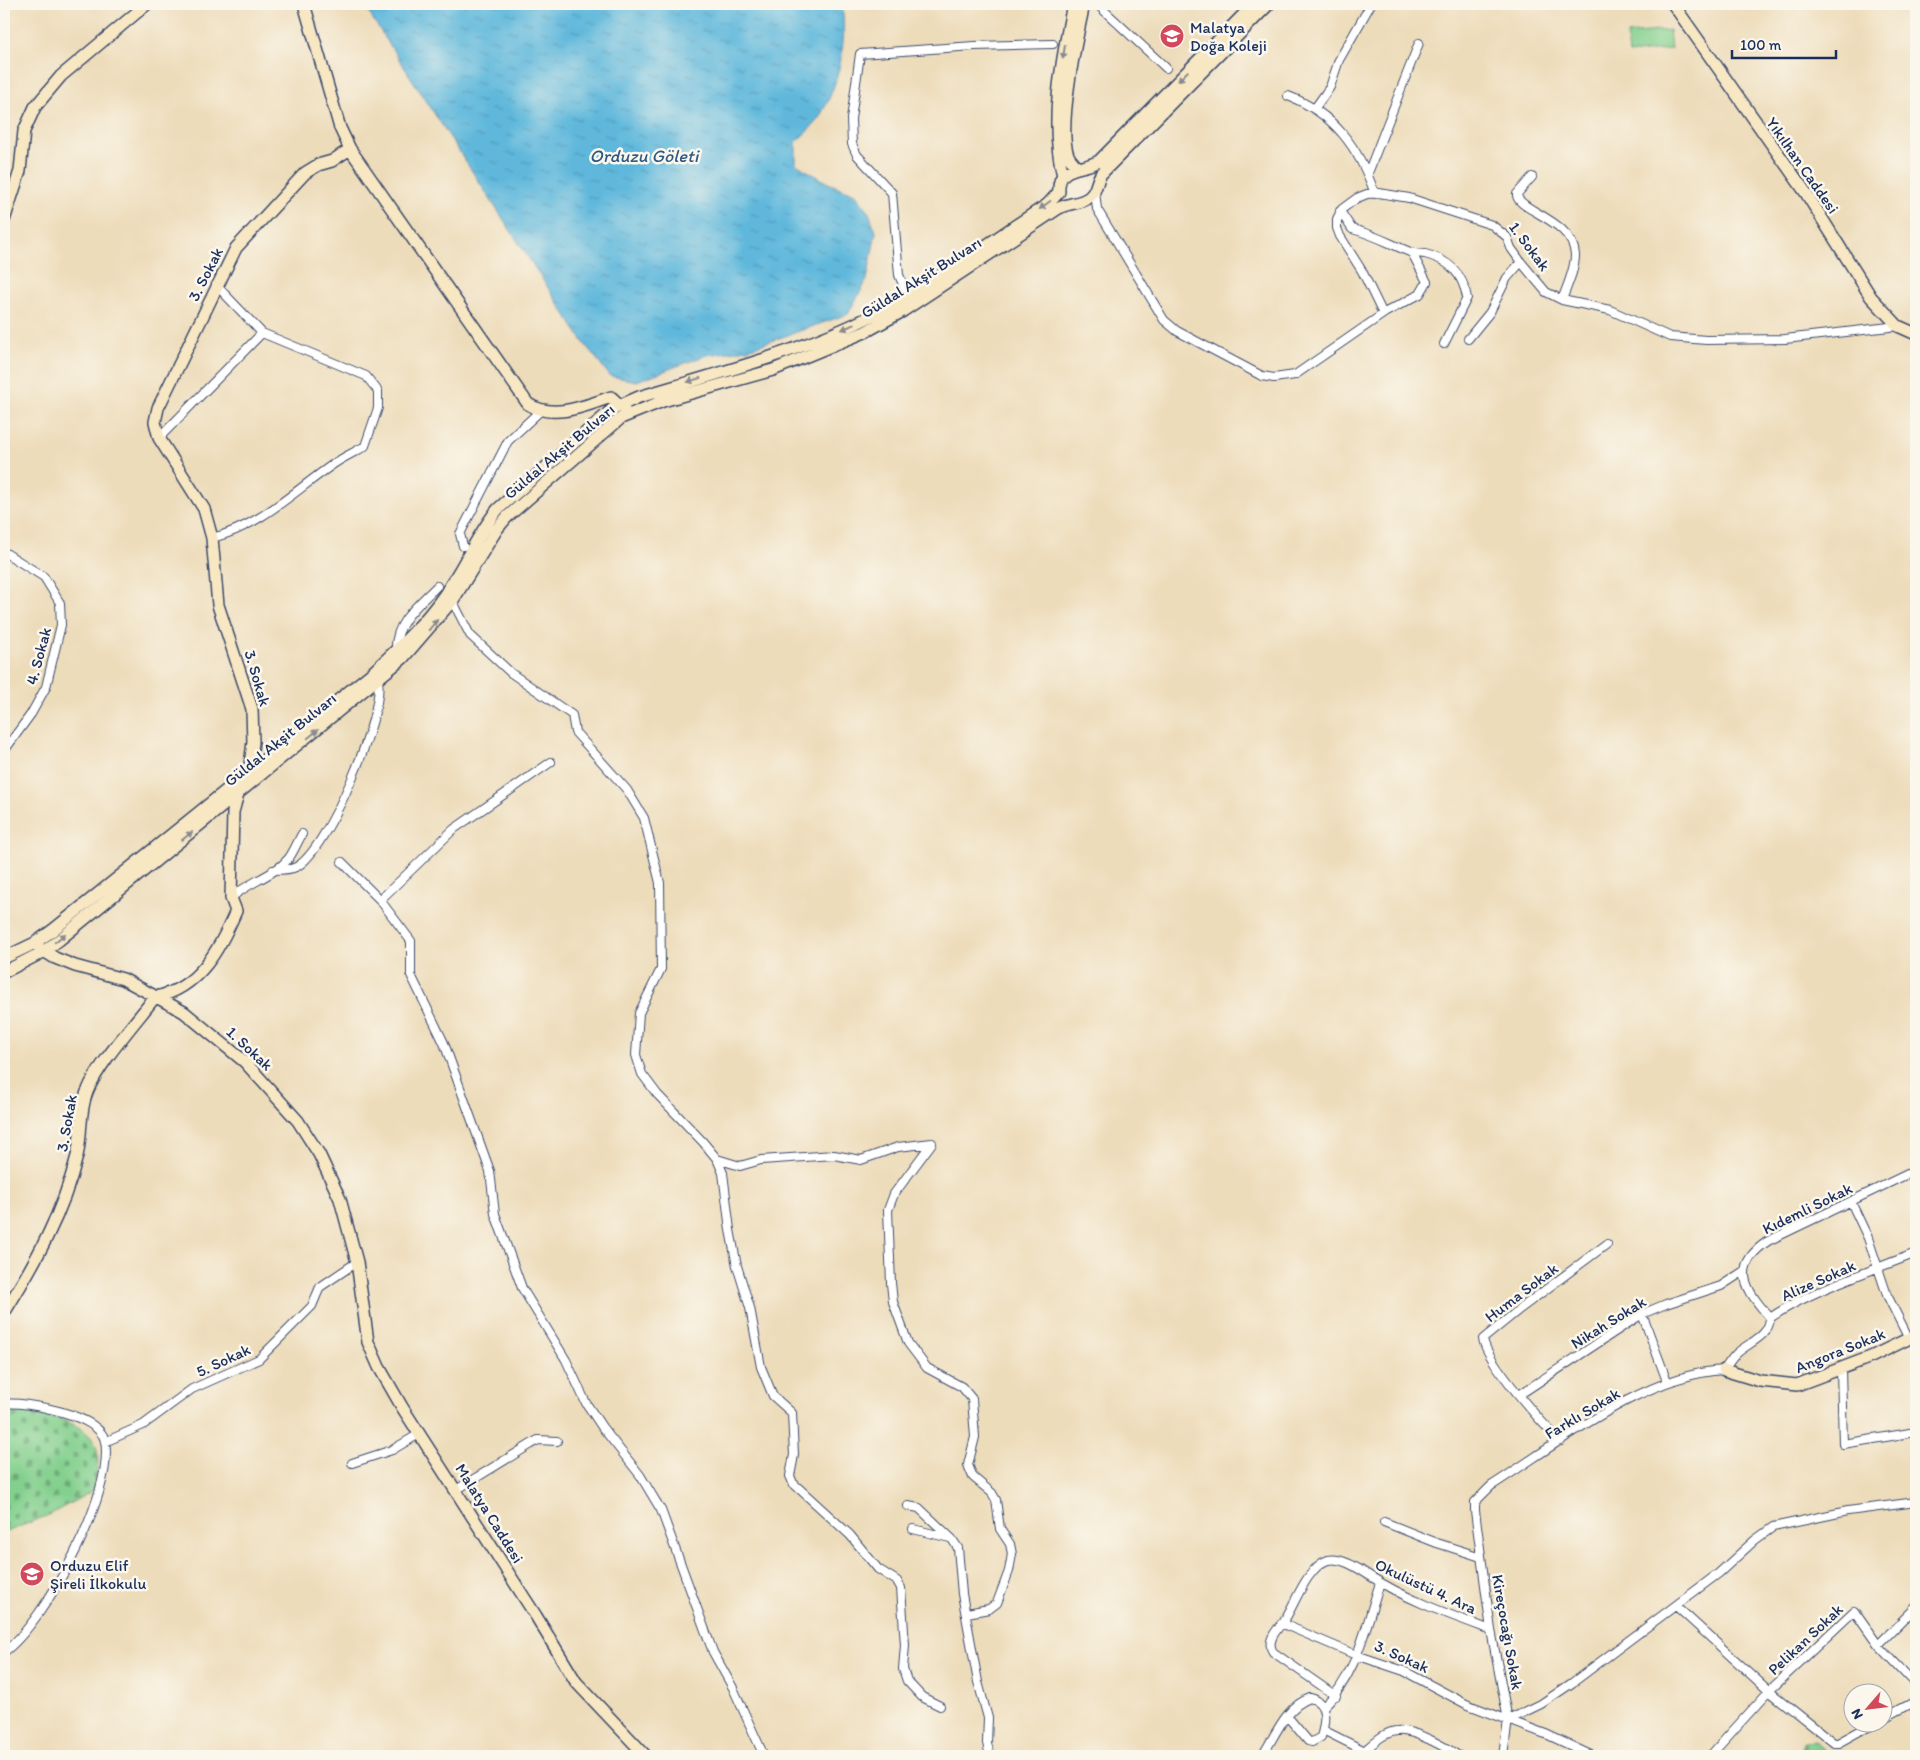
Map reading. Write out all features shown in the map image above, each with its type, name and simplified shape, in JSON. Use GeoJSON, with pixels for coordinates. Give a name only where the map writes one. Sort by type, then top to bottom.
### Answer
{"type":"FeatureCollection","features":[{"type":"Feature","properties":{"kind":"street"},"geometry":{"type":"LineString","coordinates":[[4,220],[20,171],[24,131],[35,107],[61,76],[147,4]]}},
{"type":"Feature","properties":{"kind":"street"},"geometry":{"type":"LineString","coordinates":[[304,4],[340,128],[350,150],[528,404],[540,411],[570,410],[611,397],[625,409]]}},
{"type":"Feature","properties":{"kind":"street"},"geometry":{"type":"LineString","coordinates":[[1063,176],[1058,145],[1057,101],[1072,4]]}},
{"type":"Feature","properties":{"kind":"street"},"geometry":{"type":"LineString","coordinates":[[1084,4],[1073,58],[1065,136],[1069,158],[1081,168],[1095,186],[1097,210],[1164,320],[1177,331],[1262,376],[1274,378],[1295,375],[1383,314],[1420,294],[1427,282],[1412,253]]}},
{"type":"Feature","properties":{"kind":"street"},"geometry":{"type":"LineString","coordinates":[[1097,4],[1166,68]]}},
{"type":"Feature","properties":{"kind":"street"},"geometry":{"type":"LineString","coordinates":[[1097,210],[1074,203],[1059,192],[1063,176],[1071,169],[1081,168],[1099,161],[1254,4]]}},
{"type":"Feature","properties":{"kind":"street","name":"Güldal Akşit Bulvarı"},"geometry":{"type":"LineString","coordinates":[[4,972],[43,952],[378,681],[413,649],[487,523],[498,509],[614,408],[625,409],[639,397],[813,343],[910,300],[1074,203],[1086,199],[1095,186],[1269,4]]}},
{"type":"Feature","properties":{"kind":"street"},"geometry":{"type":"LineString","coordinates":[[1315,108],[1330,87],[1339,60],[1371,4]]}},
{"type":"Feature","properties":{"kind":"street","name":"Yıkılhan Caddesi"},"geometry":{"type":"LineString","coordinates":[[1673,4],[1806,193],[1871,297],[1898,326],[1916,334]]}},
{"type":"Feature","properties":{"kind":"street"},"geometry":{"type":"LineString","coordinates":[[1368,173],[1419,42]]}},
{"type":"Feature","properties":{"kind":"street"},"geometry":{"type":"LineString","coordinates":[[910,300],[899,275],[892,194],[857,155],[852,144],[851,119],[860,54],[974,46],[1052,44]]}},
{"type":"Feature","properties":{"kind":"street"},"geometry":{"type":"LineString","coordinates":[[1288,96],[1315,108],[1353,146],[1368,173],[1375,194]]}},
{"type":"Feature","properties":{"kind":"street","name":"3. Sokak"},"geometry":{"type":"LineString","coordinates":[[4,1313],[37,1259],[62,1207],[77,1156],[86,1094],[97,1074],[155,997],[183,988],[210,961],[222,945],[236,911],[231,898],[233,812],[237,795],[251,770],[252,709],[218,605],[212,538],[204,509],[159,438],[154,422],[158,408],[216,285],[236,248],[305,172],[318,165],[332,161],[350,150]]}},
{"type":"Feature","properties":{"kind":"street"},"geometry":{"type":"LineString","coordinates":[[1532,177],[1517,194],[1518,201],[1559,225],[1574,248],[1574,261],[1562,300]]}},
{"type":"Feature","properties":{"kind":"street","name":"Güldal Akşit Bulvarı"},"geometry":{"type":"LineString","coordinates":[[910,300],[1048,204],[1059,192]]}},
{"type":"Feature","properties":{"kind":"street","name":"1. Sokak"},"geometry":{"type":"LineString","coordinates":[[1340,212],[1356,198],[1375,194],[1409,198],[1492,225],[1507,237],[1521,262],[1546,292],[1562,300],[1610,310],[1670,337],[1681,339],[1785,339],[1898,326]]}},
{"type":"Feature","properties":{"kind":"street"},"geometry":{"type":"LineString","coordinates":[[1340,212],[1337,219],[1340,236],[1362,271],[1383,314]]}},
{"type":"Feature","properties":{"kind":"street"},"geometry":{"type":"LineString","coordinates":[[1340,212],[1352,229],[1376,235],[1412,253],[1424,254],[1453,266],[1459,274],[1467,298],[1444,344]]}},
{"type":"Feature","properties":{"kind":"street"},"geometry":{"type":"LineString","coordinates":[[1468,339],[1490,312],[1507,278],[1521,262]]}},
{"type":"Feature","properties":{"kind":"street"},"geometry":{"type":"LineString","coordinates":[[212,538],[230,533],[288,500],[335,463],[365,446],[378,408],[378,391],[366,376],[262,333],[216,285]]}},
{"type":"Feature","properties":{"kind":"street"},"geometry":{"type":"LineString","coordinates":[[159,438],[262,333]]}},
{"type":"Feature","properties":{"kind":"street"},"geometry":{"type":"LineString","coordinates":[[463,546],[460,534],[508,441],[540,411]]}},
{"type":"Feature","properties":{"kind":"street","name":"4. Sokak"},"geometry":{"type":"LineString","coordinates":[[4,552],[44,577],[60,604],[61,625],[46,687],[31,714],[4,751]]}},
{"type":"Feature","properties":{"kind":"street"},"geometry":{"type":"LineString","coordinates":[[445,593],[470,635],[511,673],[572,715],[575,732],[627,790],[644,818],[660,883],[661,970],[639,1013],[636,1055],[642,1074],[653,1089],[717,1159],[723,1173],[730,1230],[737,1266],[750,1308],[765,1381],[773,1396],[792,1413],[794,1455],[790,1476],[792,1483],[850,1536],[878,1569],[897,1581],[901,1588],[904,1645],[903,1669],[907,1681],[922,1697],[940,1706]]}},
{"type":"Feature","properties":{"kind":"street","name":"Güldal Akşit Bulvarı"},"geometry":{"type":"LineString","coordinates":[[4,958],[35,943],[396,651],[445,593]]}},
{"type":"Feature","properties":{"kind":"street"},"geometry":{"type":"LineString","coordinates":[[273,870],[295,868],[315,851],[335,818],[367,737],[380,691],[378,681]]}},
{"type":"Feature","properties":{"kind":"street"},"geometry":{"type":"LineString","coordinates":[[380,900],[454,829],[551,762]]}},
{"type":"Feature","properties":{"kind":"street"},"geometry":{"type":"LineString","coordinates":[[231,898],[242,888],[273,870],[289,858],[302,834]]}},
{"type":"Feature","properties":{"kind":"street"},"geometry":{"type":"LineString","coordinates":[[342,862],[380,900],[411,941],[411,975],[444,1043],[490,1171],[495,1214],[522,1288],[566,1360],[586,1403],[602,1427],[640,1475],[661,1510],[713,1652],[734,1688],[764,1756]]}},
{"type":"Feature","properties":{"kind":"street","name":"1. Sokak"},"geometry":{"type":"LineString","coordinates":[[35,943],[43,952],[75,966],[123,980],[184,1012],[245,1062],[298,1121],[319,1154],[340,1199],[357,1262]]}},
{"type":"Feature","properties":{"kind":"street"},"geometry":{"type":"LineString","coordinates":[[717,1159],[740,1166],[761,1160],[834,1155],[861,1160],[898,1147],[932,1143],[894,1194],[888,1210],[891,1283],[894,1302],[908,1343],[927,1368],[962,1387],[972,1399],[975,1437],[968,1465],[973,1478],[992,1493],[996,1500],[1000,1529],[1010,1544],[1012,1554],[1009,1571],[997,1603],[989,1609],[967,1612]]}},
{"type":"Feature","properties":{"kind":"street","name":"Kıdemli Sokak"},"geometry":{"type":"LineString","coordinates":[[1744,1271],[1752,1254],[1768,1242],[1916,1170]]}},
{"type":"Feature","properties":{"kind":"street"},"geometry":{"type":"LineString","coordinates":[[1851,1202],[1868,1238],[1887,1295],[1913,1337]]}},
{"type":"Feature","properties":{"kind":"street","name":"Huma Sokak"},"geometry":{"type":"LineString","coordinates":[[1561,1441],[1534,1416],[1489,1354],[1484,1339],[1521,1308],[1608,1244]]}},
{"type":"Feature","properties":{"kind":"street","name":"Alize Sokak"},"geometry":{"type":"LineString","coordinates":[[1724,1370],[1736,1354],[1766,1332],[1770,1327],[1770,1318],[1782,1310],[1840,1283],[1916,1253]]}},
{"type":"Feature","properties":{"kind":"street","name":"Malatya Caddesi"},"geometry":{"type":"LineString","coordinates":[[357,1262],[365,1324],[371,1351],[419,1434],[576,1682],[646,1756]]}},
{"type":"Feature","properties":{"kind":"street","name":"5. Sokak"},"geometry":{"type":"LineString","coordinates":[[105,1442],[143,1425],[192,1389],[258,1359],[312,1306],[320,1288],[357,1262]]}},
{"type":"Feature","properties":{"kind":"street"},"geometry":{"type":"LineString","coordinates":[[1744,1271],[1748,1291],[1770,1318]]}},
{"type":"Feature","properties":{"kind":"street","name":"Nikah Sokak"},"geometry":{"type":"LineString","coordinates":[[1519,1395],[1642,1314],[1721,1286],[1744,1271]]}},
{"type":"Feature","properties":{"kind":"street"},"geometry":{"type":"LineString","coordinates":[[1642,1314],[1667,1381]]}},
{"type":"Feature","properties":{"kind":"street","name":"Angora Sokak"},"geometry":{"type":"LineString","coordinates":[[1724,1370],[1760,1381],[1797,1385],[1841,1369],[1913,1337]]}},
{"type":"Feature","properties":{"kind":"street"},"geometry":{"type":"LineString","coordinates":[[1841,1369],[1843,1444],[1916,1432]]}},
{"type":"Feature","properties":{"kind":"street","name":"Farklı Sokak"},"geometry":{"type":"LineString","coordinates":[[1475,1511],[1475,1502],[1491,1486],[1626,1402],[1667,1381],[1694,1374],[1724,1370]]}},
{"type":"Feature","properties":{"kind":"street"},"geometry":{"type":"LineString","coordinates":[[4,1404],[28,1404],[87,1421],[98,1428],[105,1442],[101,1483],[81,1540],[66,1570],[35,1617],[21,1637],[4,1652]]}},
{"type":"Feature","properties":{"kind":"street"},"geometry":{"type":"LineString","coordinates":[[352,1463],[392,1450],[419,1434]]}},
{"type":"Feature","properties":{"kind":"street"},"geometry":{"type":"LineString","coordinates":[[456,1490],[538,1440],[557,1441]]}},
{"type":"Feature","properties":{"kind":"street"},"geometry":{"type":"LineString","coordinates":[[1508,1720],[1555,1695],[1719,1574],[1754,1540],[1773,1527],[1848,1511],[1916,1502]]}},
{"type":"Feature","properties":{"kind":"street"},"geometry":{"type":"LineString","coordinates":[[908,1506],[919,1508],[952,1539],[958,1548],[962,1594],[967,1612],[978,1682],[988,1718],[987,1743],[990,1756]]}},
{"type":"Feature","properties":{"kind":"street","name":"Kireçocağı Sokak"},"geometry":{"type":"LineString","coordinates":[[1475,1511],[1492,1630],[1508,1720],[1503,1756]]}},
{"type":"Feature","properties":{"kind":"street"},"geometry":{"type":"LineString","coordinates":[[1384,1522],[1437,1543],[1481,1557]]}},
{"type":"Feature","properties":{"kind":"street"},"geometry":{"type":"LineString","coordinates":[[913,1529],[952,1539]]}},
{"type":"Feature","properties":{"kind":"street","name":"Okulüstü 4. Ara"},"geometry":{"type":"LineString","coordinates":[[1283,1624],[1310,1577],[1322,1563],[1334,1559],[1352,1565],[1380,1583],[1435,1609],[1492,1630]]}},
{"type":"Feature","properties":{"kind":"street"},"geometry":{"type":"LineString","coordinates":[[1323,1706],[1336,1696],[1356,1655],[1380,1583]]}},
{"type":"Feature","properties":{"kind":"street"},"geometry":{"type":"LineString","coordinates":[[1676,1606],[1769,1691],[1834,1743],[1838,1743],[1858,1732]]}},
{"type":"Feature","properties":{"kind":"street"},"geometry":{"type":"LineString","coordinates":[[1916,1607],[1878,1645],[1916,1685]]}},
{"type":"Feature","properties":{"kind":"street","name":"Pelikan Sokak"},"geometry":{"type":"LineString","coordinates":[[1710,1756],[1769,1691],[1854,1611],[1878,1645]]}},
{"type":"Feature","properties":{"kind":"street"},"geometry":{"type":"LineString","coordinates":[[1283,1624],[1269,1640],[1273,1652],[1336,1696]]}},
{"type":"Feature","properties":{"kind":"street","name":"3. Sokak"},"geometry":{"type":"LineString","coordinates":[[1283,1624],[1356,1655],[1404,1671],[1439,1691],[1593,1756]]}},
{"type":"Feature","properties":{"kind":"street"},"geometry":{"type":"LineString","coordinates":[[1262,1756],[1287,1716],[1295,1706],[1310,1698],[1317,1700],[1323,1706],[1325,1719],[1321,1737],[1317,1740],[1308,1741],[1287,1716]]}},
{"type":"Feature","properties":{"kind":"street"},"geometry":{"type":"LineString","coordinates":[[1892,1714],[1916,1701]]}},
{"type":"Feature","properties":{"kind":"street"},"geometry":{"type":"LineString","coordinates":[[1324,1730],[1375,1756]]}},
{"type":"Feature","properties":{"kind":"street"},"geometry":{"type":"LineString","coordinates":[[1364,1750],[1380,1737],[1399,1730],[1439,1744],[1459,1756]]}},
{"type":"Feature","properties":{"kind":"green space"},"geometry":{"type":"Polygon","coordinates":[[[1669,30],[1671,49],[1629,54],[1627,34],[1669,30]]]}},
{"type":"Feature","properties":{"kind":"green space"},"geometry":{"type":"Polygon","coordinates":[[[13,1410],[58,1418],[80,1428],[94,1442],[98,1454],[98,1466],[92,1491],[51,1514],[4,1533],[4,1412],[13,1410]]]}},
{"type":"Feature","properties":{"kind":"green space"},"geometry":{"type":"Polygon","coordinates":[[[1816,1740],[1828,1756],[1805,1756],[1802,1750],[1804,1742],[1816,1740]]]}},
{"type":"Feature","properties":{"kind":"water","name":"Orduzu Göleti"},"geometry":{"type":"Polygon","coordinates":[[[363,4],[842,4],[843,47],[833,90],[820,116],[812,127],[796,142],[796,164],[828,183],[856,194],[869,213],[876,232],[867,280],[848,314],[748,349],[707,355],[637,381],[610,376],[584,343],[363,4]]]}},
{"type":"Feature","properties":{"kind":"place","name":"Malatya Doğa Koleji"},"geometry":{"type":"Point","coordinates":[1172,36]}},
{"type":"Feature","properties":{"kind":"place","name":"Orduzu Elif Şireli İlkokulu"},"geometry":{"type":"Point","coordinates":[32,1574]}}]}
